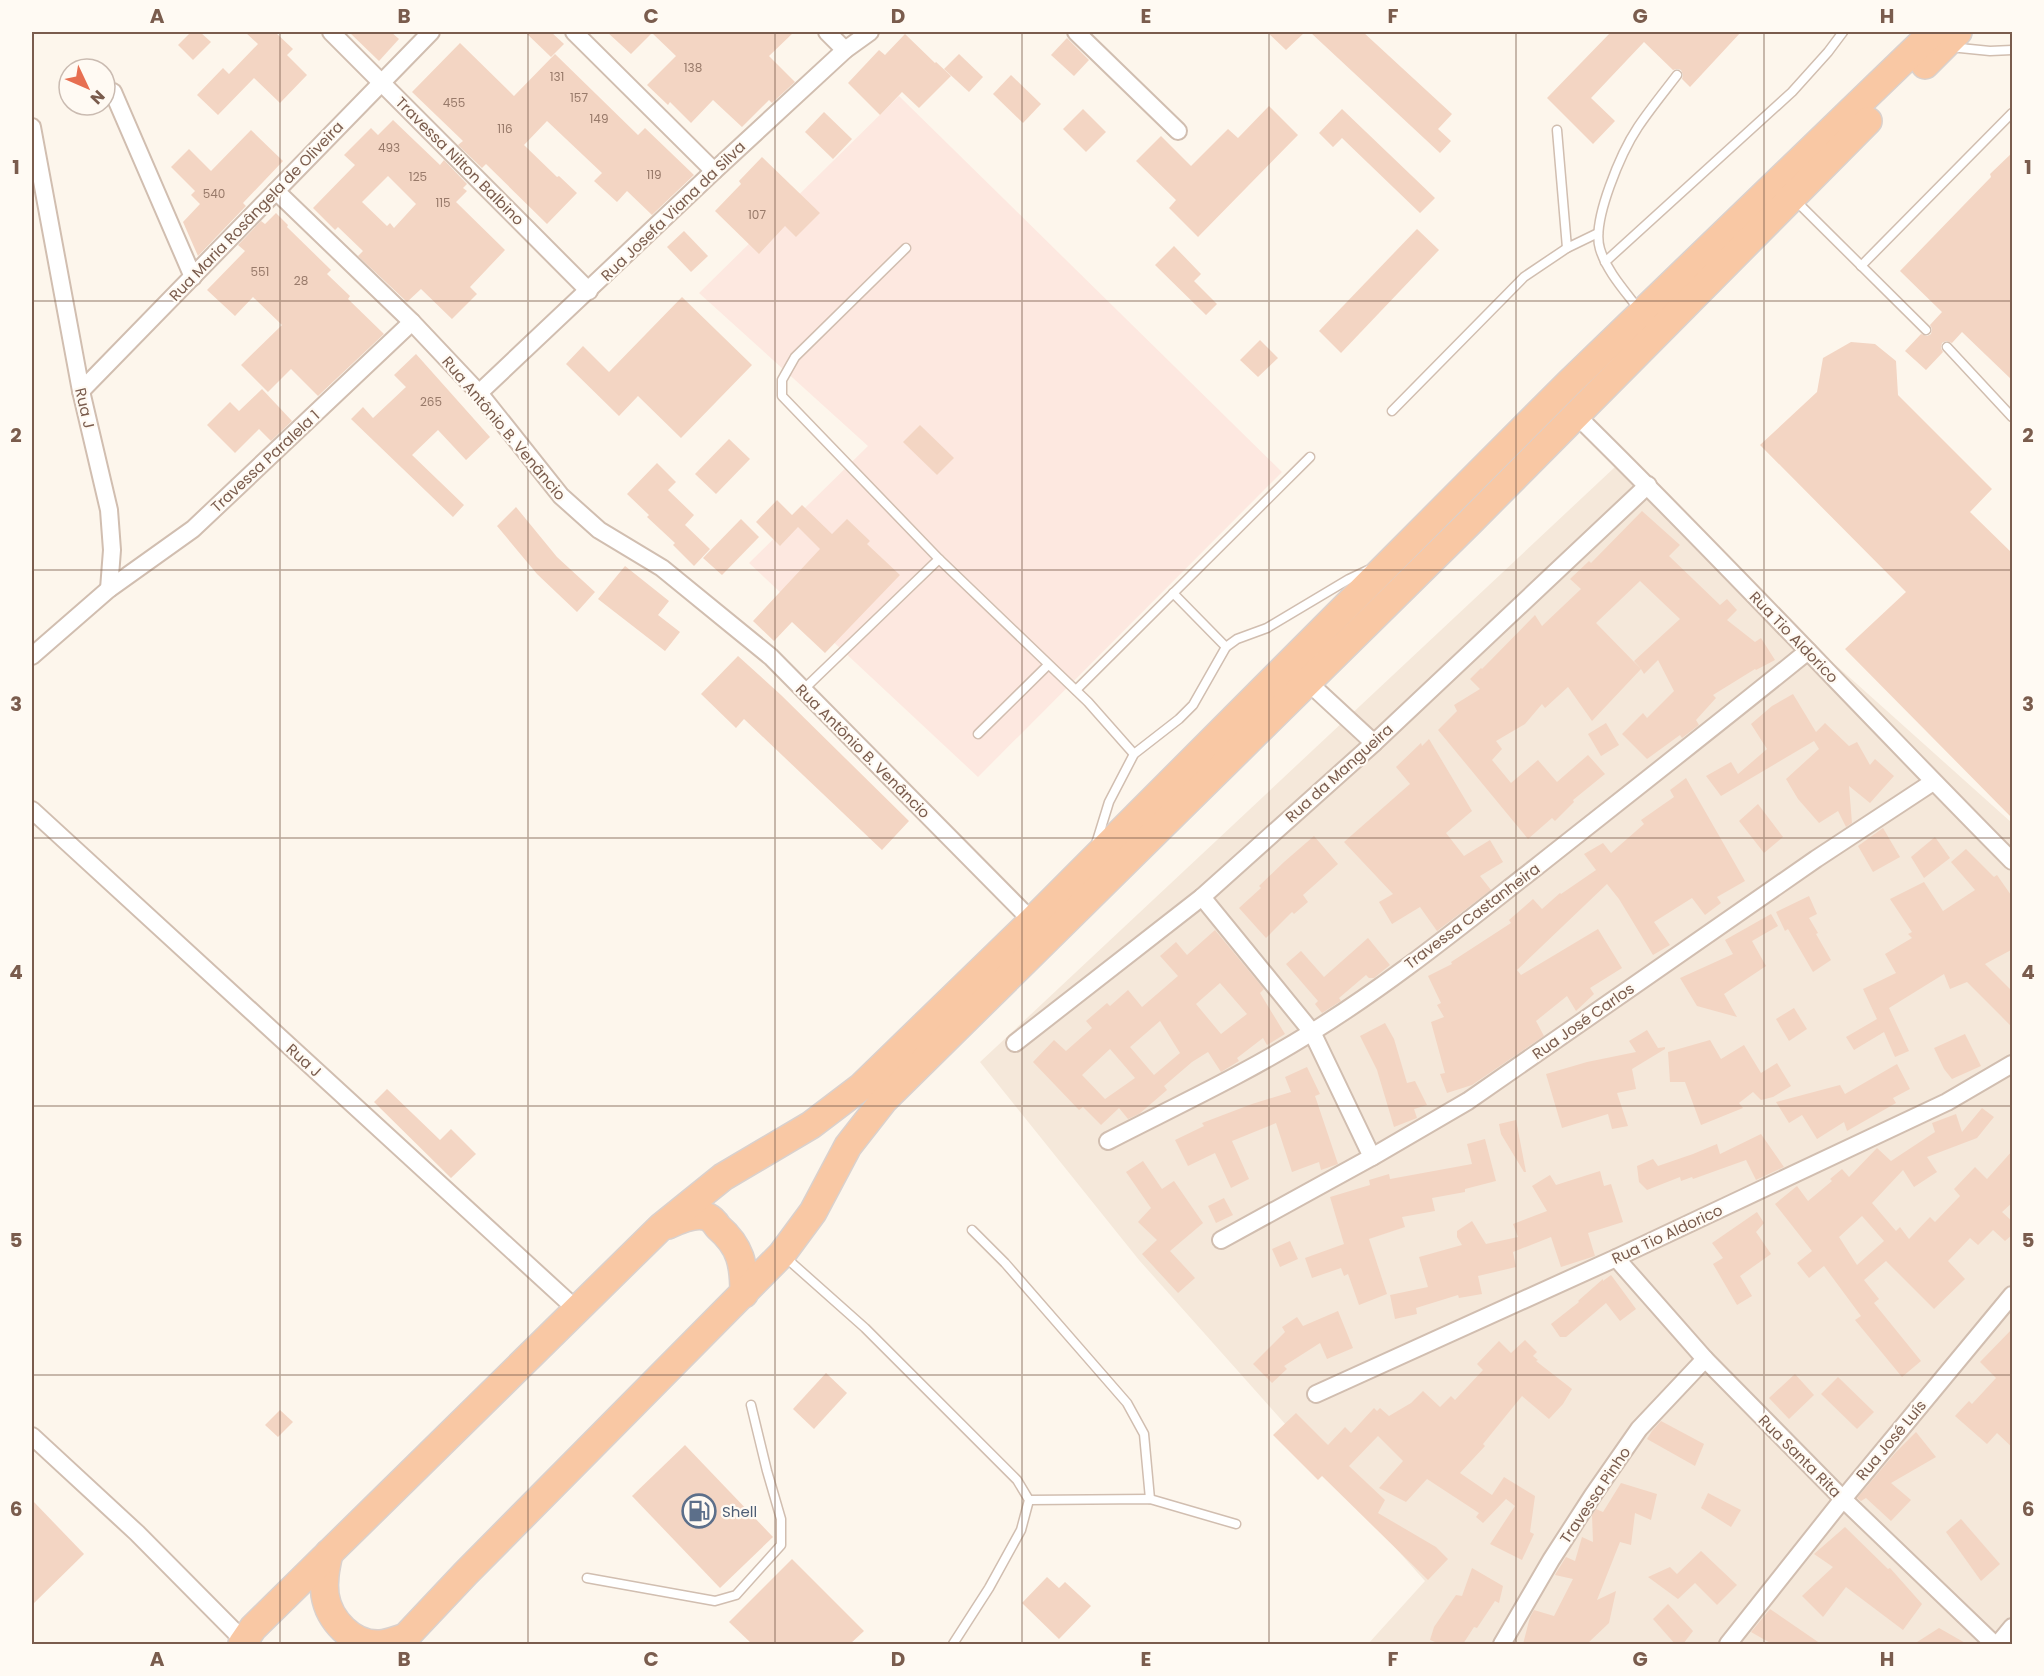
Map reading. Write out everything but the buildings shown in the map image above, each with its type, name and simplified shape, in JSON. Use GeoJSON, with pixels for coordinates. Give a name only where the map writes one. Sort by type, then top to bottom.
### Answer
{"type":"FeatureCollection","features":[{"type":"Feature","properties":{"kind":"highway"},"geometry":{"type":"LineString","coordinates":[[330,1553],[325,1574],[325,1594],[334,1620],[350,1636],[362,1641],[379,1644],[402,1641],[466,1573],[782,1254],[813,1212],[848,1146],[884,1100],[1471,521],[1792,197],[1945,36]]}},
{"type":"Feature","properties":{"kind":"highway"},"geometry":{"type":"LineString","coordinates":[[243,1643],[253,1628],[661,1227],[723,1177],[811,1125],[861,1087],[1032,921],[1569,383],[1945,36]]}},
{"type":"Feature","properties":{"kind":"highway"},"geometry":{"type":"LineString","coordinates":[[661,1227],[691,1216],[708,1217],[730,1238],[737,1249],[742,1263],[744,1294]]}},
{"type":"Feature","properties":{"kind":"street","name":"Travessa Nilton Balbino"},"geometry":{"type":"LineString","coordinates":[[331,32],[589,291]]}},
{"type":"Feature","properties":{"kind":"street","name":"Rua Maria Rosângela de Oliveira"},"geometry":{"type":"LineString","coordinates":[[81,391],[431,32]]}},
{"type":"Feature","properties":{"kind":"street"},"geometry":{"type":"LineString","coordinates":[[574,32],[714,171]]}},
{"type":"Feature","properties":{"kind":"street"},"geometry":{"type":"LineString","coordinates":[[827,32],[845,50]]}},
{"type":"Feature","properties":{"kind":"street","name":"Rua Josefa Viana da Silva"},"geometry":{"type":"LineString","coordinates":[[479,393],[845,50],[870,32]]}},
{"type":"Feature","properties":{"kind":"street"},"geometry":{"type":"LineString","coordinates":[[1076,32],[1178,131]]}},
{"type":"Feature","properties":{"kind":"street"},"geometry":{"type":"LineString","coordinates":[[117,101],[193,277]]}},
{"type":"Feature","properties":{"kind":"street","name":"Rua J"},"geometry":{"type":"LineString","coordinates":[[32,127],[81,391],[109,510],[112,550],[109,589]]}},
{"type":"Feature","properties":{"kind":"street","name":"Rua Antônio B. Venâncio"},"geometry":{"type":"LineString","coordinates":[[276,191],[412,322],[479,393],[561,496],[599,530],[662,568],[771,657],[1032,921]]}},
{"type":"Feature","properties":{"kind":"street","name":"Travessa Paralela 1"},"geometry":{"type":"LineString","coordinates":[[109,589],[193,529],[412,322]]}},
{"type":"Feature","properties":{"kind":"street","name":"Rua Tio Aldorico"},"geometry":{"type":"LineString","coordinates":[[1575,414],[1648,485],[1933,782],[2013,861]]}},
{"type":"Feature","properties":{"kind":"street","name":"Rua da Mangueira"},"geometry":{"type":"LineString","coordinates":[[1015,1043],[1202,897],[1374,742],[1648,485]]}},
{"type":"Feature","properties":{"kind":"street"},"geometry":{"type":"LineString","coordinates":[[32,656],[109,589]]}},
{"type":"Feature","properties":{"kind":"street","name":"Travessa Castanheira"},"geometry":{"type":"LineString","coordinates":[[1108,1141],[1235,1076],[1312,1032],[1444,939],[1808,651]]}},
{"type":"Feature","properties":{"kind":"street"},"geometry":{"type":"LineString","coordinates":[[1308,682],[1374,742]]}},
{"type":"Feature","properties":{"kind":"street","name":"Rua José Carlos"},"geometry":{"type":"LineString","coordinates":[[1221,1240],[1468,1101],[1816,860],[1933,782]]}},
{"type":"Feature","properties":{"kind":"street","name":"Rua J"},"geometry":{"type":"LineString","coordinates":[[32,810],[577,1310]]}},
{"type":"Feature","properties":{"kind":"street"},"geometry":{"type":"LineString","coordinates":[[1202,897],[1312,1032],[1372,1157]]}},
{"type":"Feature","properties":{"kind":"street","name":"Rua Tio Aldorico"},"geometry":{"type":"LineString","coordinates":[[1316,1394],[1616,1258],[1947,1102],[2013,1064]]}},
{"type":"Feature","properties":{"kind":"street","name":"Rua Santa Rita"},"geometry":{"type":"LineString","coordinates":[[1616,1258],[1705,1359],[1843,1498],[1996,1644]]}},
{"type":"Feature","properties":{"kind":"street","name":"Rua José Luís"},"geometry":{"type":"LineString","coordinates":[[1728,1644],[1843,1498],[2013,1295]]}},
{"type":"Feature","properties":{"kind":"street","name":"Travessa Pinho"},"geometry":{"type":"LineString","coordinates":[[1502,1644],[1551,1560],[1639,1429],[1705,1359]]}},
{"type":"Feature","properties":{"kind":"street"},"geometry":{"type":"LineString","coordinates":[[32,1436],[137,1533],[243,1643]]}},
{"type":"Feature","properties":{"kind":"street"},"geometry":{"type":"LineString","coordinates":[[1996,1644],[2013,1627]]}},
{"type":"Feature","properties":{"kind":"lane"},"geometry":{"type":"LineString","coordinates":[[1605,262],[1792,92],[1843,32]]}},
{"type":"Feature","properties":{"kind":"lane"},"geometry":{"type":"LineString","coordinates":[[1945,36],[1990,51],[2013,50]]}},
{"type":"Feature","properties":{"kind":"lane"},"geometry":{"type":"LineString","coordinates":[[1642,314],[1605,262],[1599,246],[1598,233],[1601,213],[1614,176],[1637,129],[1677,75]]}},
{"type":"Feature","properties":{"kind":"lane"},"geometry":{"type":"LineString","coordinates":[[1861,266],[2013,113]]}},
{"type":"Feature","properties":{"kind":"lane"},"geometry":{"type":"LineString","coordinates":[[1557,130],[1567,248]]}},
{"type":"Feature","properties":{"kind":"lane"},"geometry":{"type":"LineString","coordinates":[[1792,197],[1926,330]]}},
{"type":"Feature","properties":{"kind":"lane"},"geometry":{"type":"LineString","coordinates":[[1392,411],[1524,276],[1567,248],[1598,233]]}},
{"type":"Feature","properties":{"kind":"lane"},"geometry":{"type":"LineString","coordinates":[[906,248],[795,357],[782,380],[782,396],[939,559],[1076,690],[1134,754]]}},
{"type":"Feature","properties":{"kind":"lane"},"geometry":{"type":"LineString","coordinates":[[1947,347],[2013,417]]}},
{"type":"Feature","properties":{"kind":"lane"},"geometry":{"type":"LineString","coordinates":[[1076,690],[1310,457]]}},
{"type":"Feature","properties":{"kind":"lane"},"geometry":{"type":"LineString","coordinates":[[1089,864],[1109,802],[1134,754],[1179,719],[1193,705],[1226,647],[1237,639],[1267,628],[1349,579],[1396,557]]}},
{"type":"Feature","properties":{"kind":"lane"},"geometry":{"type":"LineString","coordinates":[[803,690],[939,559]]}},
{"type":"Feature","properties":{"kind":"lane"},"geometry":{"type":"LineString","coordinates":[[1173,593],[1226,647]]}},
{"type":"Feature","properties":{"kind":"lane"},"geometry":{"type":"LineString","coordinates":[[978,734],[1048,665]]}},
{"type":"Feature","properties":{"kind":"lane"},"geometry":{"type":"LineString","coordinates":[[972,1230],[1005,1263],[1127,1403],[1144,1434],[1150,1499]]}},
{"type":"Feature","properties":{"kind":"lane"},"geometry":{"type":"LineString","coordinates":[[782,1254],[887,1349],[1017,1480],[1029,1500],[1022,1530],[989,1588],[953,1644]]}},
{"type":"Feature","properties":{"kind":"lane"},"geometry":{"type":"LineString","coordinates":[[587,1578],[696,1599],[715,1601],[736,1595],[781,1545],[781,1519],[766,1471],[751,1405]]}},
{"type":"Feature","properties":{"kind":"lane"},"geometry":{"type":"LineString","coordinates":[[1029,1500],[1150,1499],[1236,1524]]}},
{"type":"Feature","properties":{"kind":"shaded area"},"geometry":{"type":"Polygon","coordinates":[[[899,96],[1282,472],[978,777],[749,563],[868,446],[699,293],[899,96]]]}},
{"type":"Feature","properties":{"kind":"shaded area"},"geometry":{"type":"Polygon","coordinates":[[[1615,467],[2012,823],[2012,1644],[1368,1644],[1425,1581],[1139,1260],[980,1062],[1615,467]]]}},
{"type":"Feature","properties":{"kind":"place","name":"Shell"},"geometry":{"type":"Point","coordinates":[699,1511]}}]}
